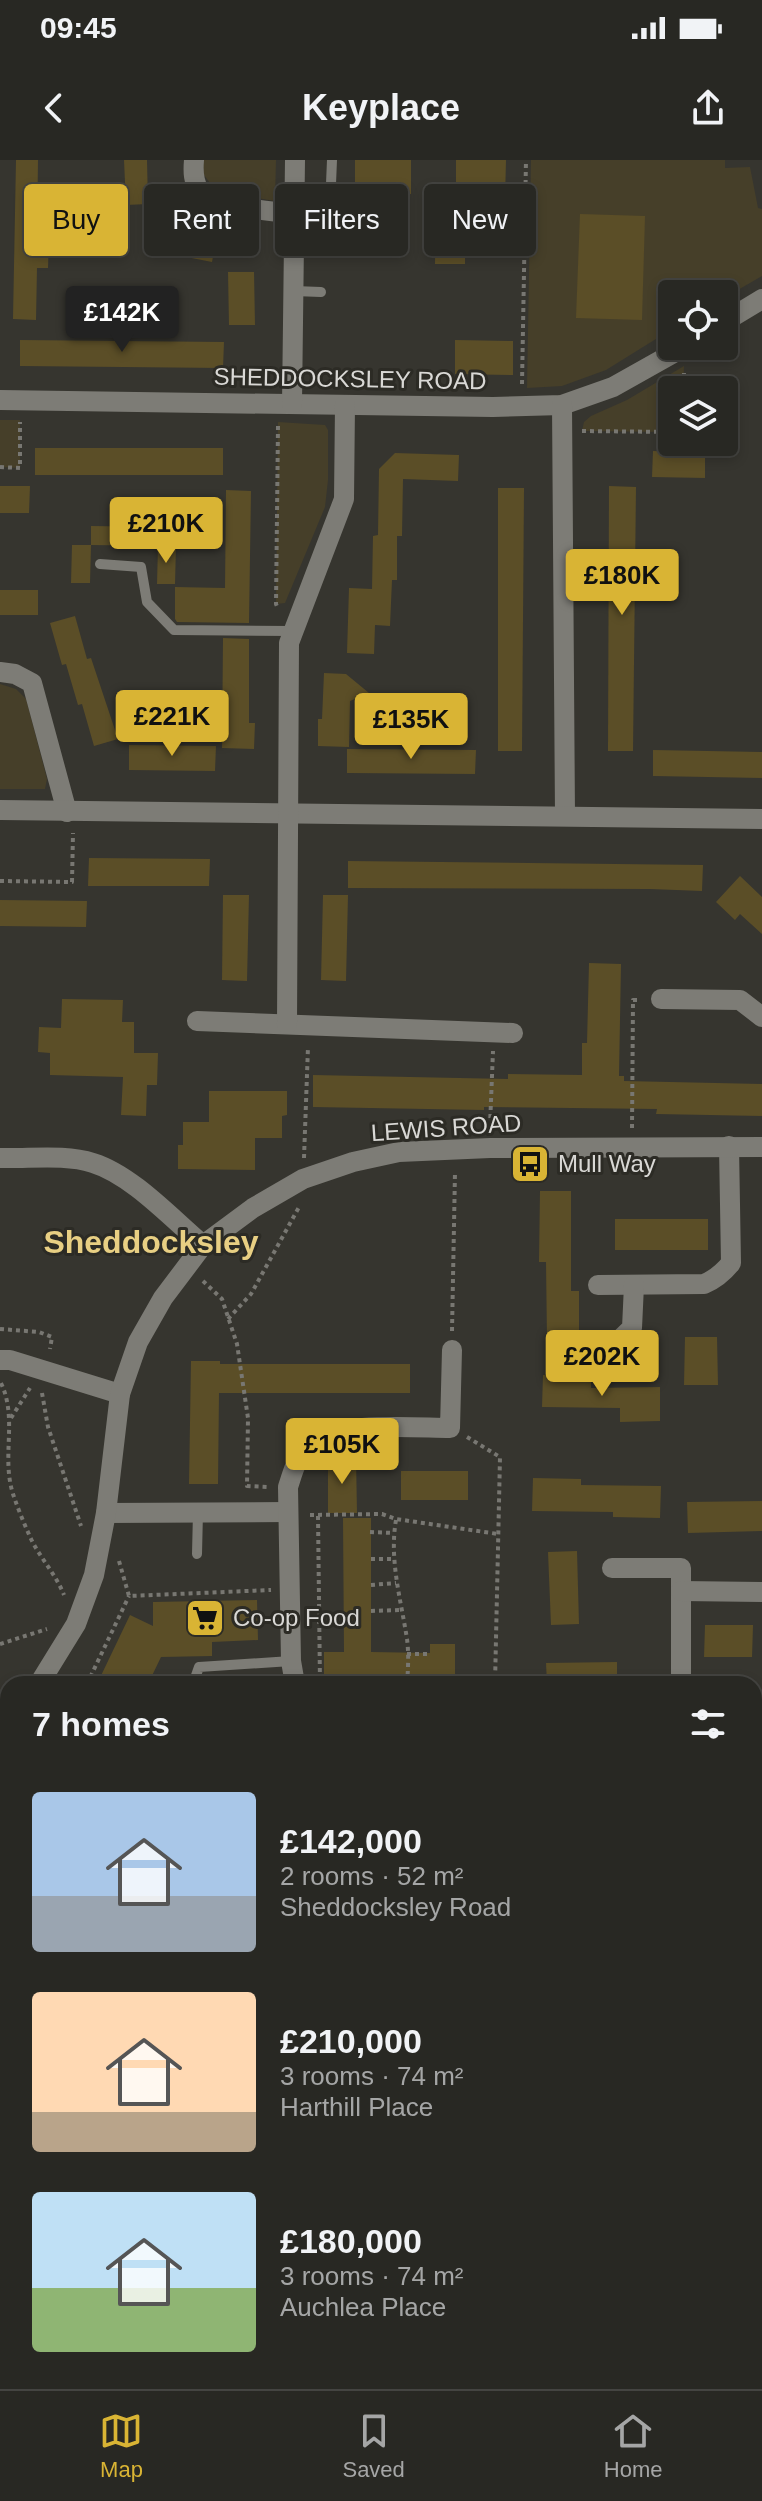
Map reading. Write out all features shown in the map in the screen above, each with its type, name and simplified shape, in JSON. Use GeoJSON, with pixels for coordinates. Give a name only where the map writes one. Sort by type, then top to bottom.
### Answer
{"type":"FeatureCollection","features":[{"type":"Feature","properties":{"kind":"street"},"geometry":{"type":"LineString","coordinates":[[194,160],[193,177],[201,193],[215,201],[275,211]]}},
{"type":"Feature","properties":{"kind":"street"},"geometry":{"type":"LineString","coordinates":[[295,160],[295,184]]}},
{"type":"Feature","properties":{"kind":"street"},"geometry":{"type":"LineString","coordinates":[[285,404],[294,256]]}},
{"type":"Feature","properties":{"kind":"street"},"geometry":{"type":"LineString","coordinates":[[738,314],[762,299]]}},
{"type":"Feature","properties":{"kind":"street","name":"SHEDDOCKSLEY ROAD"},"geometry":{"type":"LineString","coordinates":[[10,400],[562,405],[613,387],[661,360]]}},
{"type":"Feature","properties":{"kind":"street"},"geometry":{"type":"LineString","coordinates":[[287,1024],[289,643],[344,499],[345,405]]}},
{"type":"Feature","properties":{"kind":"street"},"geometry":{"type":"LineString","coordinates":[[562,405],[565,816]]}},
{"type":"Feature","properties":{"kind":"street"},"geometry":{"type":"LineString","coordinates":[[0,672],[15,674],[32,683],[67,812]]}},
{"type":"Feature","properties":{"kind":"street"},"geometry":{"type":"LineString","coordinates":[[0,810],[762,819]]}},
{"type":"Feature","properties":{"kind":"street"},"geometry":{"type":"LineString","coordinates":[[661,999],[740,1000],[762,1017]]}},
{"type":"Feature","properties":{"kind":"street"},"geometry":{"type":"LineString","coordinates":[[197,1021],[503,1033]]}},
{"type":"Feature","properties":{"kind":"street"},"geometry":{"type":"LineString","coordinates":[[598,1285],[704,1284],[715,1280],[731,1263],[729,1146]]}},
{"type":"Feature","properties":{"kind":"street","name":"LEWIS ROAD"},"geometry":{"type":"LineString","coordinates":[[44,1676],[76,1624],[94,1575],[106,1513],[120,1394],[138,1342],[163,1298],[203,1245],[253,1208],[303,1179],[353,1162],[399,1152],[490,1148],[762,1147]]}},
{"type":"Feature","properties":{"kind":"street"},"geometry":{"type":"LineString","coordinates":[[0,1158],[68,1159],[93,1163],[115,1173],[203,1245]]}},
{"type":"Feature","properties":{"kind":"street"},"geometry":{"type":"LineString","coordinates":[[606,1353],[632,1328],[634,1285]]}},
{"type":"Feature","properties":{"kind":"street"},"geometry":{"type":"LineString","coordinates":[[294,1676],[288,1487],[296,1462],[310,1443],[330,1432],[450,1428],[452,1350]]}},
{"type":"Feature","properties":{"kind":"street"},"geometry":{"type":"LineString","coordinates":[[0,1360],[10,1360],[120,1394]]}},
{"type":"Feature","properties":{"kind":"street"},"geometry":{"type":"LineString","coordinates":[[106,1513],[288,1512]]}},
{"type":"Feature","properties":{"kind":"street"},"geometry":{"type":"LineString","coordinates":[[612,1568],[681,1568],[681,1676]]}},
{"type":"Feature","properties":{"kind":"street"},"geometry":{"type":"LineString","coordinates":[[681,1591],[762,1592]]}},
{"type":"Feature","properties":{"kind":"lane"},"geometry":{"type":"LineString","coordinates":[[331,184],[332,160]]}},
{"type":"Feature","properties":{"kind":"lane"},"geometry":{"type":"LineString","coordinates":[[294,291],[321,292]]}},
{"type":"Feature","properties":{"kind":"lane"},"geometry":{"type":"LineString","coordinates":[[100,564],[141,567],[147,602],[174,630],[292,631]]}},
{"type":"Feature","properties":{"kind":"lane"},"geometry":{"type":"LineString","coordinates":[[197,1554],[198,1512]]}},
{"type":"Feature","properties":{"kind":"lane"},"geometry":{"type":"LineString","coordinates":[[196,1676],[199,1667],[291,1661]]}},
{"type":"Feature","properties":{"kind":"path"},"geometry":{"type":"LineString","coordinates":[[522,406],[526,160]]}},
{"type":"Feature","properties":{"kind":"path"},"geometry":{"type":"LineString","coordinates":[[0,467],[20,468],[10,400]]}},
{"type":"Feature","properties":{"kind":"path"},"geometry":{"type":"LineString","coordinates":[[285,404],[276,604],[292,631]]}},
{"type":"Feature","properties":{"kind":"path"},"geometry":{"type":"LineString","coordinates":[[563,431],[658,432]]}},
{"type":"Feature","properties":{"kind":"path"},"geometry":{"type":"LineString","coordinates":[[0,881],[72,882],[73,833],[67,812]]}},
{"type":"Feature","properties":{"kind":"path"},"geometry":{"type":"LineString","coordinates":[[632,1147],[633,1000],[661,999]]}},
{"type":"Feature","properties":{"kind":"path"},"geometry":{"type":"LineString","coordinates":[[490,1148],[503,1033]]}},
{"type":"Feature","properties":{"kind":"path"},"geometry":{"type":"LineString","coordinates":[[452,1350],[455,1149]]}},
{"type":"Feature","properties":{"kind":"path"},"geometry":{"type":"LineString","coordinates":[[186,1267],[222,1299],[237,1344],[248,1418],[247,1486],[288,1487]]}},
{"type":"Feature","properties":{"kind":"path"},"geometry":{"type":"LineString","coordinates":[[0,1329],[39,1332],[52,1337],[42,1396],[48,1427],[82,1530]]}},
{"type":"Feature","properties":{"kind":"path"},"geometry":{"type":"LineString","coordinates":[[11,1419],[28,1390],[44,1371]]}},
{"type":"Feature","properties":{"kind":"path"},"geometry":{"type":"LineString","coordinates":[[0,1382],[11,1419],[7,1457],[13,1492],[32,1542],[59,1581],[76,1624],[39,1630],[0,1644]]}},
{"type":"Feature","properties":{"kind":"path"},"geometry":{"type":"LineString","coordinates":[[450,1428],[500,1457],[495,1676]]}},
{"type":"Feature","properties":{"kind":"path"},"geometry":{"type":"LineString","coordinates":[[288,1512],[318,1516],[382,1514],[396,1519],[498,1534]]}},
{"type":"Feature","properties":{"kind":"path"},"geometry":{"type":"LineString","coordinates":[[318,1516],[320,1676]]}},
{"type":"Feature","properties":{"kind":"path"},"geometry":{"type":"LineString","coordinates":[[396,1519],[396,1583],[407,1654],[407,1676]]}},
{"type":"Feature","properties":{"kind":"path"},"geometry":{"type":"LineString","coordinates":[[370,1532],[394,1533]]}},
{"type":"Feature","properties":{"kind":"path"},"geometry":{"type":"LineString","coordinates":[[91,1676],[129,1596],[117,1555]]}},
{"type":"Feature","properties":{"kind":"path"},"geometry":{"type":"LineString","coordinates":[[371,1559],[395,1559]]}},
{"type":"Feature","properties":{"kind":"path"},"geometry":{"type":"LineString","coordinates":[[371,1585],[396,1583]]}},
{"type":"Feature","properties":{"kind":"path"},"geometry":{"type":"LineString","coordinates":[[129,1596],[289,1590]]}},
{"type":"Feature","properties":{"kind":"path"},"geometry":{"type":"LineString","coordinates":[[371,1611],[400,1610]]}},
{"type":"Feature","properties":{"kind":"path"},"geometry":{"type":"LineString","coordinates":[[407,1654],[430,1654]]}},
{"type":"Feature","properties":{"kind":"shaded area"},"geometry":{"type":"Polygon","coordinates":[[[202,160],[276,160],[275,201],[259,198],[259,184],[211,184],[204,175],[202,160]]]}},
{"type":"Feature","properties":{"kind":"shaded area"},"geometry":{"type":"Polygon","coordinates":[[[531,160],[725,160],[725,168],[750,167],[758,208],[762,209],[762,276],[738,290],[738,280],[658,280],[658,338],[606,370],[562,386],[527,388],[529,256],[536,256],[536,184],[531,184],[531,160]]]}},
{"type":"Feature","properties":{"kind":"shaded area"},"geometry":{"type":"Polygon","coordinates":[[[684,366],[684,376],[667,376],[684,366]]]}},
{"type":"Feature","properties":{"kind":"shaded area"},"geometry":{"type":"Polygon","coordinates":[[[658,382],[658,432],[582,431],[584,422],[591,416],[658,382]]]}},
{"type":"Feature","properties":{"kind":"shaded area"},"geometry":{"type":"Polygon","coordinates":[[[0,420],[20,420],[20,468],[0,467],[0,420]]]}},
{"type":"Feature","properties":{"kind":"shaded area"},"geometry":{"type":"Polygon","coordinates":[[[278,422],[325,425],[328,430],[328,480],[325,507],[285,603],[276,604],[278,422]]]}},
{"type":"Feature","properties":{"kind":"shaded area"},"geometry":{"type":"Polygon","coordinates":[[[0,684],[16,689],[26,699],[47,779],[45,789],[0,789],[0,684]]]}},
{"type":"Feature","properties":{"kind":"building"},"geometry":{"type":"Polygon","coordinates":[[[16,160],[38,160],[38,184],[24,184],[24,256],[48,256],[48,268],[37,268],[36,320],[13,319],[16,160]]]}},
{"type":"Feature","properties":{"kind":"building"},"geometry":{"type":"Polygon","coordinates":[[[124,160],[147,160],[144,204],[128,205],[128,184],[125,184],[124,160]]]}},
{"type":"Feature","properties":{"kind":"building"},"geometry":{"type":"Polygon","coordinates":[[[355,160],[411,160],[411,194],[408,194],[408,184],[355,184],[355,160]]]}},
{"type":"Feature","properties":{"kind":"building"},"geometry":{"type":"Polygon","coordinates":[[[456,160],[506,160],[505,184],[456,184],[456,160]]]}},
{"type":"Feature","properties":{"kind":"building"},"geometry":{"type":"Polygon","coordinates":[[[580,214],[645,216],[642,320],[576,318],[580,214]]]}},
{"type":"Feature","properties":{"kind":"building"},"geometry":{"type":"Polygon","coordinates":[[[181,256],[213,256],[212,262],[181,256]]]}},
{"type":"Feature","properties":{"kind":"building"},"geometry":{"type":"Polygon","coordinates":[[[435,256],[497,256],[465,257],[465,264],[435,264],[435,256]]]}},
{"type":"Feature","properties":{"kind":"building"},"geometry":{"type":"Polygon","coordinates":[[[228,272],[254,272],[255,325],[229,325],[228,272]]]}},
{"type":"Feature","properties":{"kind":"building"},"geometry":{"type":"Polygon","coordinates":[[[20,340],[224,342],[223,368],[20,366],[20,340]]]}},
{"type":"Feature","properties":{"kind":"building"},"geometry":{"type":"Polygon","coordinates":[[[455,340],[513,341],[513,375],[455,374],[455,340]]]}},
{"type":"Feature","properties":{"kind":"building"},"geometry":{"type":"Polygon","coordinates":[[[35,448],[223,448],[223,475],[35,475],[35,448]]]}},
{"type":"Feature","properties":{"kind":"building"},"geometry":{"type":"Polygon","coordinates":[[[653,451],[658,451],[658,456],[705,456],[705,478],[652,477],[653,451]]]}},
{"type":"Feature","properties":{"kind":"building"},"geometry":{"type":"Polygon","coordinates":[[[395,453],[459,455],[458,481],[403,479],[402,536],[397,536],[397,580],[392,580],[390,626],[375,625],[374,654],[347,653],[349,588],[372,589],[373,536],[378,535],[379,469],[395,453]]]}},
{"type":"Feature","properties":{"kind":"building"},"geometry":{"type":"Polygon","coordinates":[[[0,486],[30,486],[29,513],[0,513],[0,486]]]}},
{"type":"Feature","properties":{"kind":"building"},"geometry":{"type":"Polygon","coordinates":[[[609,486],[636,487],[633,751],[608,751],[609,486]]]}},
{"type":"Feature","properties":{"kind":"building"},"geometry":{"type":"Polygon","coordinates":[[[498,488],[524,488],[522,751],[498,751],[498,488]]]}},
{"type":"Feature","properties":{"kind":"building"},"geometry":{"type":"Polygon","coordinates":[[[226,490],[251,491],[249,623],[177,622],[175,587],[225,588],[226,490]]]}},
{"type":"Feature","properties":{"kind":"building"},"geometry":{"type":"Polygon","coordinates":[[[91,526],[158,527],[158,546],[91,545],[91,526]]]}},
{"type":"Feature","properties":{"kind":"building"},"geometry":{"type":"Polygon","coordinates":[[[72,545],[91,545],[90,583],[71,583],[72,545]]]}},
{"type":"Feature","properties":{"kind":"building"},"geometry":{"type":"Polygon","coordinates":[[[158,546],[176,546],[175,584],[157,584],[158,546]]]}},
{"type":"Feature","properties":{"kind":"building"},"geometry":{"type":"Polygon","coordinates":[[[0,590],[38,590],[38,615],[0,615],[0,590]]]}},
{"type":"Feature","properties":{"kind":"building"},"geometry":{"type":"Polygon","coordinates":[[[75,616],[87,659],[91,658],[118,739],[94,746],[82,704],[78,705],[66,664],[62,665],[50,623],[75,616]]]}},
{"type":"Feature","properties":{"kind":"building"},"geometry":{"type":"Polygon","coordinates":[[[223,638],[249,639],[249,723],[255,723],[254,749],[222,748],[223,638]]]}},
{"type":"Feature","properties":{"kind":"building"},"geometry":{"type":"Polygon","coordinates":[[[324,673],[346,674],[369,693],[350,701],[349,747],[318,746],[324,673]]]}},
{"type":"Feature","properties":{"kind":"building"},"geometry":{"type":"Polygon","coordinates":[[[129,745],[216,746],[215,771],[129,770],[129,745]]]}},
{"type":"Feature","properties":{"kind":"building"},"geometry":{"type":"Polygon","coordinates":[[[347,749],[476,750],[475,774],[347,773],[347,749]]]}},
{"type":"Feature","properties":{"kind":"building"},"geometry":{"type":"Polygon","coordinates":[[[653,750],[762,752],[762,778],[653,776],[653,750]]]}},
{"type":"Feature","properties":{"kind":"building"},"geometry":{"type":"Polygon","coordinates":[[[89,858],[210,859],[209,886],[88,886],[89,858]]]}},
{"type":"Feature","properties":{"kind":"building"},"geometry":{"type":"Polygon","coordinates":[[[348,861],[703,865],[702,891],[348,888],[348,861]]]}},
{"type":"Feature","properties":{"kind":"building"},"geometry":{"type":"Polygon","coordinates":[[[740,876],[762,897],[762,934],[740,914],[735,920],[716,902],[740,876]]]}},
{"type":"Feature","properties":{"kind":"building"},"geometry":{"type":"Polygon","coordinates":[[[223,895],[249,895],[247,981],[222,980],[223,895]]]}},
{"type":"Feature","properties":{"kind":"building"},"geometry":{"type":"Polygon","coordinates":[[[323,895],[348,895],[346,981],[321,980],[323,895]]]}},
{"type":"Feature","properties":{"kind":"building"},"geometry":{"type":"Polygon","coordinates":[[[0,900],[87,901],[86,927],[0,926],[0,900]]]}},
{"type":"Feature","properties":{"kind":"building"},"geometry":{"type":"Polygon","coordinates":[[[589,963],[621,964],[619,1076],[624,1076],[624,1081],[762,1084],[762,1116],[656,1114],[657,1109],[313,1107],[313,1075],[508,1079],[508,1074],[582,1075],[582,1043],[587,1043],[589,963]]]}},
{"type":"Feature","properties":{"kind":"building"},"geometry":{"type":"Polygon","coordinates":[[[62,999],[123,1000],[122,1022],[134,1022],[134,1053],[158,1053],[157,1085],[147,1085],[146,1116],[121,1115],[123,1077],[50,1075],[50,1053],[38,1052],[39,1027],[61,1028],[62,999]]]}},
{"type":"Feature","properties":{"kind":"building"},"geometry":{"type":"Polygon","coordinates":[[[209,1091],[287,1091],[287,1115],[282,1116],[282,1138],[255,1138],[255,1170],[178,1169],[178,1145],[183,1145],[183,1122],[209,1122],[209,1091]]]}},
{"type":"Feature","properties":{"kind":"building"},"geometry":{"type":"Polygon","coordinates":[[[540,1191],[571,1191],[571,1291],[579,1291],[579,1339],[547,1339],[546,1262],[539,1262],[540,1191]]]}},
{"type":"Feature","properties":{"kind":"building"},"geometry":{"type":"Polygon","coordinates":[[[615,1219],[708,1219],[708,1250],[615,1250],[615,1219]]]}},
{"type":"Feature","properties":{"kind":"building"},"geometry":{"type":"Polygon","coordinates":[[[685,1337],[717,1337],[718,1385],[684,1385],[685,1337]]]}},
{"type":"Feature","properties":{"kind":"building"},"geometry":{"type":"Polygon","coordinates":[[[191,1361],[220,1361],[220,1364],[410,1364],[410,1393],[219,1393],[218,1484],[189,1484],[191,1361]]]}},
{"type":"Feature","properties":{"kind":"building"},"geometry":{"type":"Polygon","coordinates":[[[543,1375],[591,1376],[591,1388],[660,1387],[660,1421],[620,1422],[620,1408],[542,1407],[543,1375]]]}},
{"type":"Feature","properties":{"kind":"building"},"geometry":{"type":"Polygon","coordinates":[[[356,1458],[357,1513],[328,1513],[328,1459],[356,1458]]]}},
{"type":"Feature","properties":{"kind":"building"},"geometry":{"type":"Polygon","coordinates":[[[401,1471],[468,1471],[468,1500],[401,1500],[401,1471]]]}},
{"type":"Feature","properties":{"kind":"building"},"geometry":{"type":"Polygon","coordinates":[[[533,1478],[581,1479],[581,1485],[661,1486],[660,1518],[613,1517],[613,1512],[532,1511],[533,1478]]]}},
{"type":"Feature","properties":{"kind":"building"},"geometry":{"type":"Polygon","coordinates":[[[762,1501],[762,1531],[688,1533],[687,1502],[762,1501]]]}},
{"type":"Feature","properties":{"kind":"building"},"geometry":{"type":"Polygon","coordinates":[[[343,1518],[371,1518],[371,1652],[430,1653],[430,1644],[455,1644],[455,1676],[324,1676],[324,1652],[344,1652],[343,1518]]]}},
{"type":"Feature","properties":{"kind":"building"},"geometry":{"type":"Polygon","coordinates":[[[577,1551],[579,1624],[551,1625],[548,1552],[577,1551]]]}},
{"type":"Feature","properties":{"kind":"building"},"geometry":{"type":"Polygon","coordinates":[[[257,1600],[258,1640],[212,1642],[212,1656],[161,1657],[152,1676],[101,1676],[130,1615],[153,1626],[153,1602],[257,1600]]]}},
{"type":"Feature","properties":{"kind":"building"},"geometry":{"type":"Polygon","coordinates":[[[705,1625],[753,1625],[752,1657],[704,1657],[705,1625]]]}},
{"type":"Feature","properties":{"kind":"building"},"geometry":{"type":"Polygon","coordinates":[[[617,1662],[617,1676],[547,1676],[546,1663],[617,1662]]]}},
{"type":"Feature","properties":{"kind":"place","name":"Mull Way"},"geometry":{"type":"Point","coordinates":[530,1164]}},
{"type":"Feature","properties":{"kind":"place","name":"Co-op Food"},"geometry":{"type":"Point","coordinates":[205,1618]}},
{"type":"Feature","properties":{"kind":"district","name":"Sheddocksley"},"geometry":{"type":"Point","coordinates":[151,1242]}}]}
